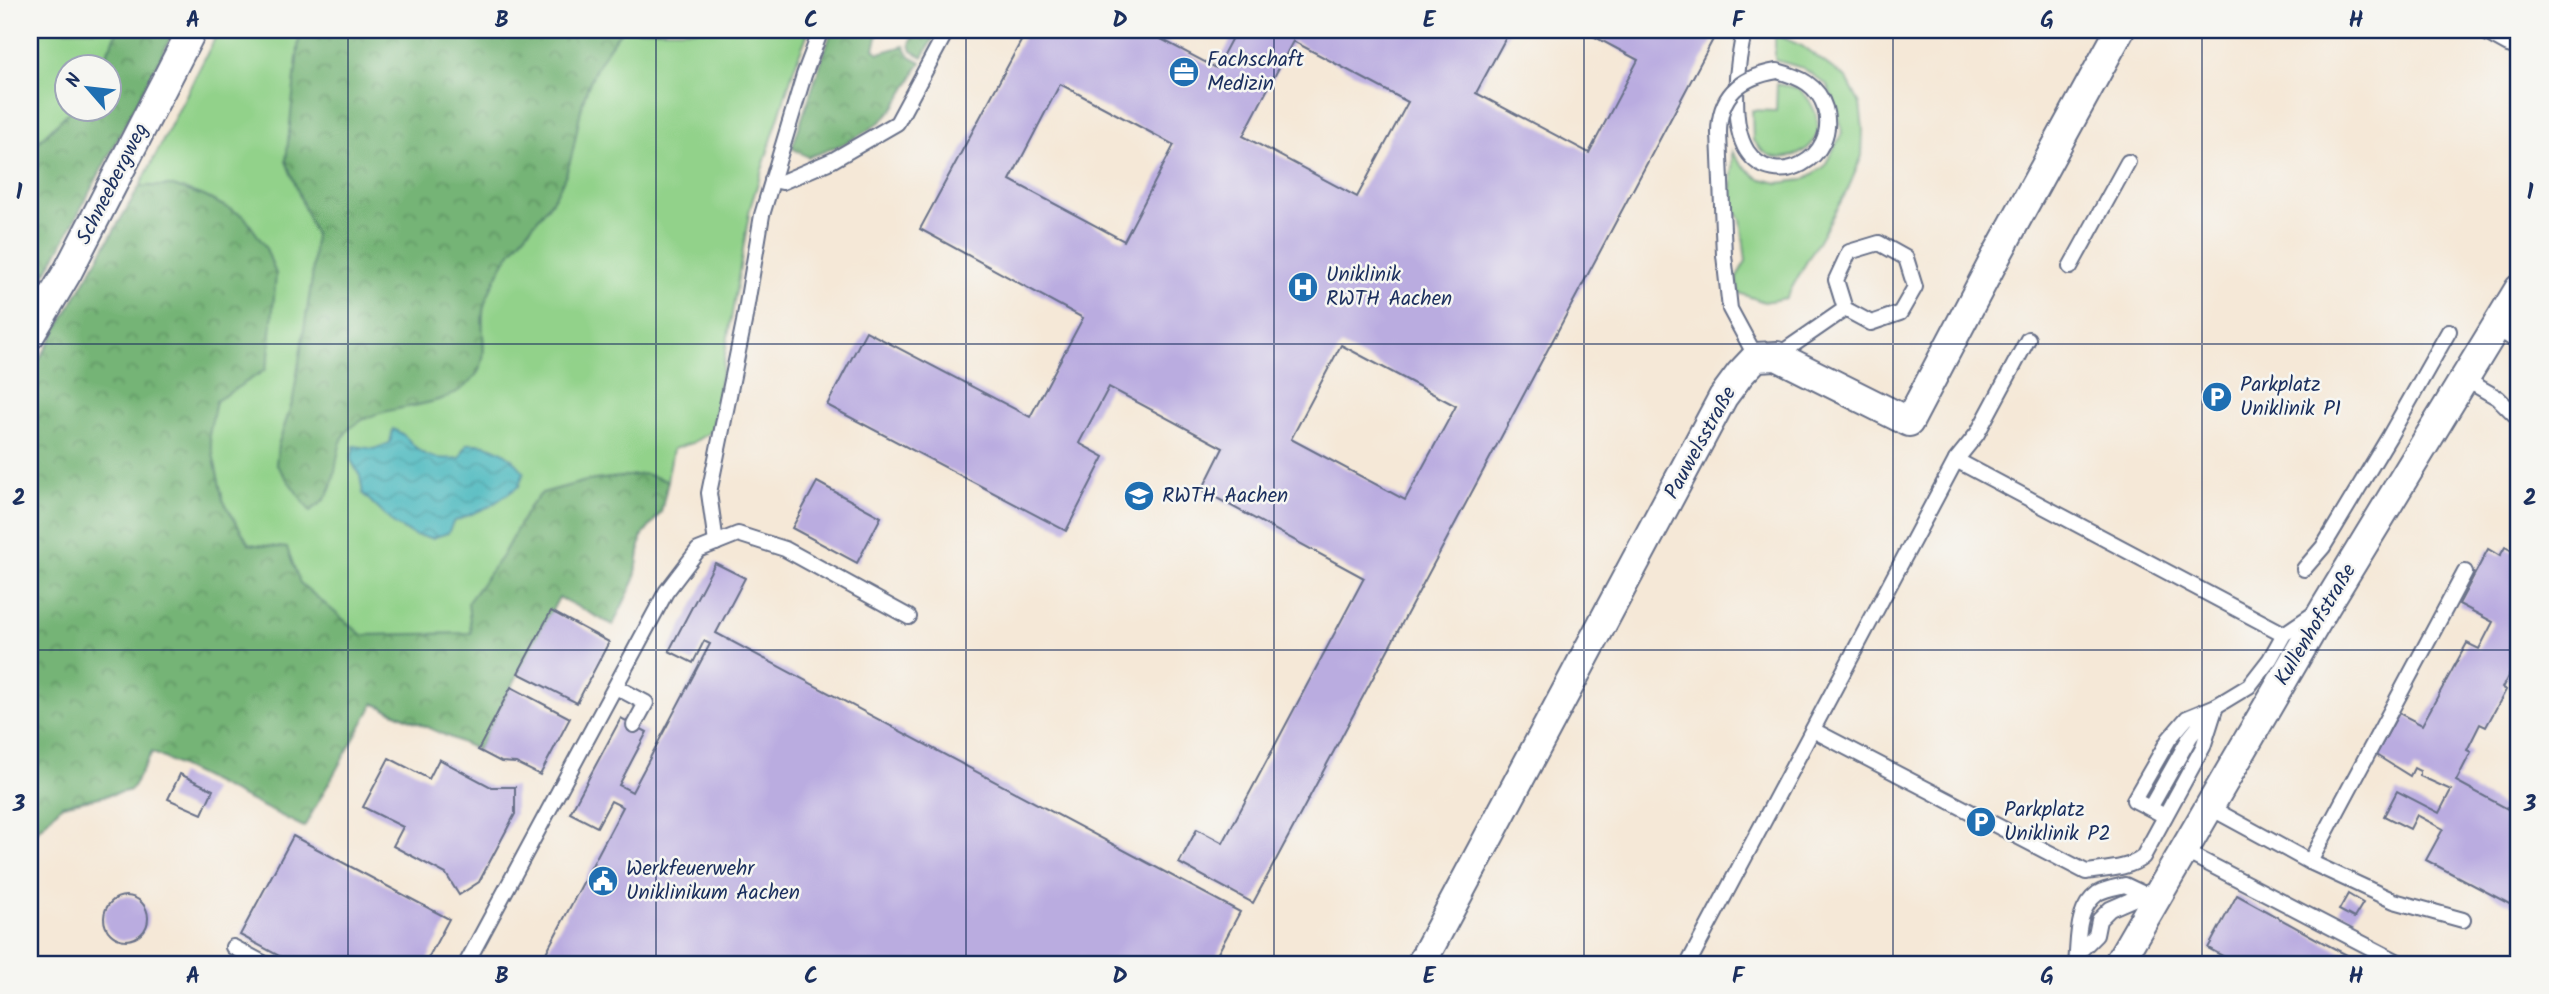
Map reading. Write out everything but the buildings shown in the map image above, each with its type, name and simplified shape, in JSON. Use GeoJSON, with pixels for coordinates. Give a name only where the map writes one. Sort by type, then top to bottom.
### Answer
{"type":"FeatureCollection","features":[{"type":"Feature","properties":{"kind":"street","name":"Schneebergweg"},"geometry":{"type":"LineString","coordinates":[[30,335],[68,271],[192,30]]}},
{"type":"Feature","properties":{"kind":"street"},"geometry":{"type":"LineString","coordinates":[[1766,356],[1909,422],[2120,30]]}},
{"type":"Feature","properties":{"kind":"street","name":"Kullenhofstraße"},"geometry":{"type":"LineString","coordinates":[[2118,964],[2154,888],[2183,851],[2326,606],[2519,289]]}},
{"type":"Feature","properties":{"kind":"street","name":"Pauwelsstraße"},"geometry":{"type":"LineString","coordinates":[[1421,964],[1723,397],[1740,374],[1766,356]]}},
{"type":"Feature","properties":{"kind":"lane"},"geometry":{"type":"LineString","coordinates":[[716,543],[709,493],[744,322],[762,215],[804,75],[821,30]]}},
{"type":"Feature","properties":{"kind":"lane"},"geometry":{"type":"LineString","coordinates":[[772,180],[782,182],[833,160],[897,123],[947,30]]}},
{"type":"Feature","properties":{"kind":"lane"},"geometry":{"type":"LineString","coordinates":[[1745,30],[1738,62],[1738,82],[1738,123],[1748,153],[1762,164],[1776,169],[1792,169],[1804,164],[1823,146],[1828,131],[1821,94],[1806,81],[1777,71],[1748,78],[1736,88],[1722,108],[1719,133],[1724,255],[1730,309],[1766,356],[1845,309]]}},
{"type":"Feature","properties":{"kind":"lane"},"geometry":{"type":"LineString","coordinates":[[2481,30],[2519,48]]}},
{"type":"Feature","properties":{"kind":"lane"},"geometry":{"type":"LineString","coordinates":[[2070,267],[2128,162]]}},
{"type":"Feature","properties":{"kind":"lane"},"geometry":{"type":"LineString","coordinates":[[1879,243],[1906,258],[1915,287],[1900,313],[1871,323],[1845,309],[1836,280],[1849,252],[1879,243]]}},
{"type":"Feature","properties":{"kind":"lane"},"geometry":{"type":"LineString","coordinates":[[2495,327],[2519,343]]}},
{"type":"Feature","properties":{"kind":"lane"},"geometry":{"type":"LineString","coordinates":[[2304,569],[2335,528],[2449,331]]}},
{"type":"Feature","properties":{"kind":"lane"},"geometry":{"type":"LineString","coordinates":[[1688,964],[1956,460],[1978,434],[2028,339]]}},
{"type":"Feature","properties":{"kind":"lane"},"geometry":{"type":"LineString","coordinates":[[2463,378],[2498,398],[2519,419]]}},
{"type":"Feature","properties":{"kind":"lane"},"geometry":{"type":"LineString","coordinates":[[1956,460],[2284,634]]}},
{"type":"Feature","properties":{"kind":"lane"},"geometry":{"type":"LineString","coordinates":[[466,964],[666,592],[698,550],[738,534],[785,549],[909,617]]}},
{"type":"Feature","properties":{"kind":"lane"},"geometry":{"type":"LineString","coordinates":[[2310,862],[2465,572]]}},
{"type":"Feature","properties":{"kind":"lane"},"geometry":{"type":"LineString","coordinates":[[2165,816],[2134,800],[2169,739],[2186,718],[2216,706],[2249,686],[2270,659],[2284,634],[2326,606]]}},
{"type":"Feature","properties":{"kind":"lane"},"geometry":{"type":"LineString","coordinates":[[616,687],[646,703],[634,725]]}},
{"type":"Feature","properties":{"kind":"lane"},"geometry":{"type":"LineString","coordinates":[[1813,730],[2086,872],[2136,862],[2143,857],[2203,747],[2216,706]]}},
{"type":"Feature","properties":{"kind":"lane"},"geometry":{"type":"LineString","coordinates":[[2150,808],[2190,737],[2216,706]]}},
{"type":"Feature","properties":{"kind":"lane"},"geometry":{"type":"LineString","coordinates":[[2209,807],[2310,862],[2394,901],[2463,920]]}},
{"type":"Feature","properties":{"kind":"lane"},"geometry":{"type":"LineString","coordinates":[[2183,851],[2402,964]]}},
{"type":"Feature","properties":{"kind":"lane"},"geometry":{"type":"LineString","coordinates":[[2077,959],[2077,933],[2083,911],[2099,893],[2125,885],[2154,888]]}},
{"type":"Feature","properties":{"kind":"lane"},"geometry":{"type":"LineString","coordinates":[[233,947],[265,964]]}},
{"type":"Feature","properties":{"kind":"green space"},"geometry":{"type":"Polygon","coordinates":[[[30,30],[118,30],[108,52],[52,52],[52,122],[59,122],[30,150],[30,30]]]}},
{"type":"Feature","properties":{"kind":"green space"},"geometry":{"type":"Polygon","coordinates":[[[118,30],[175,30],[30,300],[30,150],[59,122],[122,122],[122,52],[108,52],[118,30]]]}},
{"type":"Feature","properties":{"kind":"green space"},"geometry":{"type":"Polygon","coordinates":[[[219,30],[809,30],[794,68],[750,208],[712,431],[692,443],[673,449],[661,512],[641,538],[635,579],[613,625],[559,597],[478,750],[373,703],[304,827],[152,752],[131,790],[62,805],[30,838],[30,376],[140,186],[219,30]]]}},
{"type":"Feature","properties":{"kind":"green space"},"geometry":{"type":"Polygon","coordinates":[[[300,30],[622,30],[608,48],[587,88],[571,159],[560,187],[508,257],[485,303],[482,321],[483,358],[476,375],[463,388],[448,396],[381,413],[350,428],[341,442],[330,489],[323,501],[310,511],[276,464],[278,445],[293,400],[312,279],[315,235],[286,161],[300,30]]]}},
{"type":"Feature","properties":{"kind":"green space"},"geometry":{"type":"Polygon","coordinates":[[[832,30],[879,30],[874,49],[879,53],[904,46],[910,56],[921,62],[898,101],[881,121],[846,142],[808,157],[792,148],[832,30]]]}},
{"type":"Feature","properties":{"kind":"green space"},"geometry":{"type":"Polygon","coordinates":[[[910,30],[938,30],[923,57],[912,51],[910,44],[913,35],[910,30]]]}},
{"type":"Feature","properties":{"kind":"green space"},"geometry":{"type":"Polygon","coordinates":[[[1775,34],[1802,46],[1847,79],[1860,104],[1862,156],[1848,189],[1786,298],[1764,302],[1739,293],[1736,278],[1746,261],[1741,220],[1732,206],[1732,151],[1740,163],[1758,178],[1778,183],[1803,180],[1824,167],[1842,133],[1838,110],[1827,85],[1803,68],[1775,60],[1775,34]]]}},
{"type":"Feature","properties":{"kind":"green space"},"geometry":{"type":"Polygon","coordinates":[[[1777,84],[1796,88],[1803,93],[1817,118],[1816,137],[1807,149],[1793,156],[1770,156],[1753,141],[1752,110],[1776,111],[1777,84]]]}},
{"type":"Feature","properties":{"kind":"green space"},"geometry":{"type":"Polygon","coordinates":[[[140,186],[173,186],[204,196],[244,216],[265,246],[276,274],[269,356],[265,370],[216,401],[209,435],[223,500],[249,544],[287,548],[300,583],[362,635],[471,633],[468,602],[502,556],[529,507],[542,493],[586,481],[645,474],[668,481],[661,512],[641,538],[635,579],[613,625],[559,597],[478,750],[374,703],[304,827],[152,752],[131,790],[62,805],[30,838],[30,376],[140,186]]]}},
{"type":"Feature","properties":{"kind":"water"},"geometry":{"type":"Polygon","coordinates":[[[393,429],[425,454],[444,459],[460,458],[467,444],[484,445],[499,450],[524,472],[519,486],[490,506],[453,522],[448,533],[432,538],[414,535],[395,525],[363,494],[360,476],[351,460],[354,446],[374,449],[390,443],[393,429]]]}},
{"type":"Feature","properties":{"kind":"place","name":"Fachschaft Medizin"},"geometry":{"type":"Point","coordinates":[1184,72]}},
{"type":"Feature","properties":{"kind":"place","name":"Uniklinik RWTH Aachen"},"geometry":{"type":"Point","coordinates":[1303,287]}},
{"type":"Feature","properties":{"kind":"place","name":"Parkplatz Uniklinik P1"},"geometry":{"type":"Point","coordinates":[2217,397]}},
{"type":"Feature","properties":{"kind":"place","name":"RWTH Aachen"},"geometry":{"type":"Point","coordinates":[1139,496]}},
{"type":"Feature","properties":{"kind":"place","name":"Parkplatz Uniklinik P2"},"geometry":{"type":"Point","coordinates":[1981,822]}},
{"type":"Feature","properties":{"kind":"place","name":"Werkfeuerwehr Uniklinikum Aachen"},"geometry":{"type":"Point","coordinates":[603,881]}}]}
